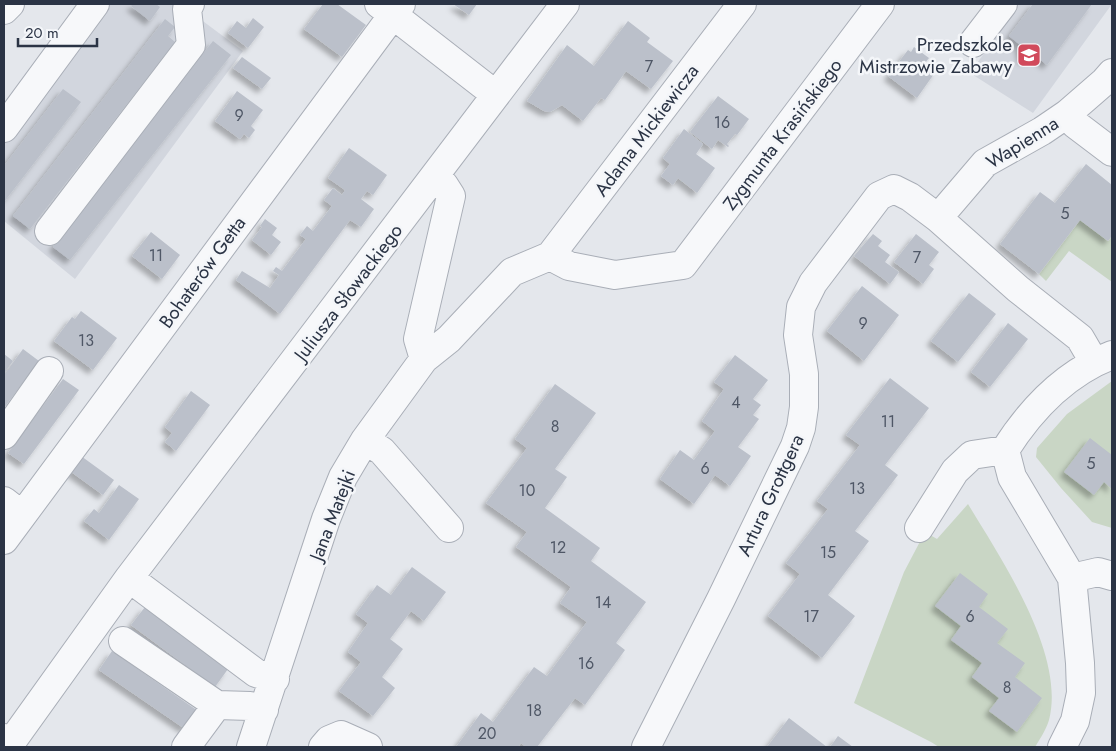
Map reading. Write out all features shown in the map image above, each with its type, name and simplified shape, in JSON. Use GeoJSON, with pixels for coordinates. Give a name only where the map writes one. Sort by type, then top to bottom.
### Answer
{"type":"FeatureCollection","features":[{"type":"Feature","properties":{"kind":"street"},"geometry":{"type":"LineString","coordinates":[[4,10],[10,4]]}},
{"type":"Feature","properties":{"kind":"street"},"geometry":{"type":"LineString","coordinates":[[4,128],[95,4]]}},
{"type":"Feature","properties":{"kind":"street"},"geometry":{"type":"LineString","coordinates":[[50,231],[191,45],[187,9],[190,4]]}},
{"type":"Feature","properties":{"kind":"street","name":"Juliusza Słowackiego"},"geometry":{"type":"LineString","coordinates":[[4,738],[10,744],[129,578],[565,4]]}},
{"type":"Feature","properties":{"kind":"street","name":"Adama Mickiewicza"},"geometry":{"type":"LineString","coordinates":[[550,256],[742,4]]}},
{"type":"Feature","properties":{"kind":"street","name":"Zygmunta Krasińskiego"},"geometry":{"type":"LineString","coordinates":[[550,256],[569,266],[615,275],[683,265],[880,4]]}},
{"type":"Feature","properties":{"kind":"street"},"geometry":{"type":"LineString","coordinates":[[973,44],[1003,4]]}},
{"type":"Feature","properties":{"kind":"street"},"geometry":{"type":"LineString","coordinates":[[390,7],[496,95]]}},
{"type":"Feature","properties":{"kind":"street","name":"Bohaterów Getta"},"geometry":{"type":"LineString","coordinates":[[4,540],[13,508],[390,7]]}},
{"type":"Feature","properties":{"kind":"street","name":"Wapienna"},"geometry":{"type":"LineString","coordinates":[[938,218],[985,163],[1067,114],[1112,73]]}},
{"type":"Feature","properties":{"kind":"street"},"geometry":{"type":"LineString","coordinates":[[1067,114],[1075,124],[1112,152]]}},
{"type":"Feature","properties":{"kind":"street"},"geometry":{"type":"LineString","coordinates":[[424,358],[418,339],[451,196],[444,185],[434,178]]}},
{"type":"Feature","properties":{"kind":"street","name":"Artura Grottgera"},"geometry":{"type":"LineString","coordinates":[[646,747],[721,599],[795,446],[801,428],[804,407],[804,374],[798,335],[802,307],[813,284],[879,196],[894,189],[910,197],[938,218]]}},
{"type":"Feature","properties":{"kind":"street"},"geometry":{"type":"LineString","coordinates":[[938,218],[1018,289],[1080,338],[1103,359],[1052,392],[1021,424],[1005,450],[1012,477],[1072,578],[1082,693],[1075,722],[1062,747]]}},
{"type":"Feature","properties":{"kind":"street","name":"Jana Matejki"},"geometry":{"type":"LineString","coordinates":[[251,747],[275,679],[326,519],[343,477],[365,440],[424,358],[449,339],[512,272],[550,256]]}},
{"type":"Feature","properties":{"kind":"street"},"geometry":{"type":"LineString","coordinates":[[4,435],[50,371]]}},
{"type":"Feature","properties":{"kind":"street"},"geometry":{"type":"LineString","coordinates":[[365,440],[382,451],[393,462],[449,528]]}},
{"type":"Feature","properties":{"kind":"street"},"geometry":{"type":"LineString","coordinates":[[919,528],[955,471],[972,455],[1005,450]]}},
{"type":"Feature","properties":{"kind":"street"},"geometry":{"type":"LineString","coordinates":[[1072,578],[1098,572],[1112,576]]}},
{"type":"Feature","properties":{"kind":"street"},"geometry":{"type":"LineString","coordinates":[[129,578],[256,672],[275,679]]}},
{"type":"Feature","properties":{"kind":"street"},"geometry":{"type":"LineString","coordinates":[[123,641],[217,705],[250,706],[264,710]]}},
{"type":"Feature","properties":{"kind":"street"},"geometry":{"type":"LineString","coordinates":[[186,747],[217,705]]}},
{"type":"Feature","properties":{"kind":"street"},"geometry":{"type":"LineString","coordinates":[[323,747],[329,740],[341,735],[368,747]]}},
{"type":"Feature","properties":{"kind":"shaded area"},"geometry":{"type":"Polygon","coordinates":[[[81,4],[180,4],[243,51],[75,279],[4,221],[4,106],[81,4]]]}},
{"type":"Feature","properties":{"kind":"shaded area","name":"Przedszkole Mistrzowie Zabawy"},"geometry":{"type":"Polygon","coordinates":[[[1019,4],[1112,4],[1033,113],[970,73],[1019,4]]]}},
{"type":"Feature","properties":{"kind":"green space"},"geometry":{"type":"Polygon","coordinates":[[[1080,220],[1108,241],[1112,236],[1112,282],[1069,251],[1046,281],[1039,274],[1080,220]]]}},
{"type":"Feature","properties":{"kind":"green space"},"geometry":{"type":"Polygon","coordinates":[[[1112,381],[1112,528],[1092,522],[1036,457],[1037,448],[1067,414],[1112,381]]]}},
{"type":"Feature","properties":{"kind":"green space"},"geometry":{"type":"Polygon","coordinates":[[[968,504],[1013,579],[1040,637],[1048,666],[1052,694],[1049,720],[1045,731],[1035,747],[939,747],[854,703],[904,572],[925,532],[937,539],[968,504]]]}},
{"type":"Feature","properties":{"kind":"building"},"geometry":{"type":"Polygon","coordinates":[[[133,4],[156,4],[160,7],[150,21],[131,6],[133,4]]]}},
{"type":"Feature","properties":{"kind":"building"},"geometry":{"type":"Polygon","coordinates":[[[323,4],[337,4],[366,25],[342,57],[304,29],[323,4]]]}},
{"type":"Feature","properties":{"kind":"building"},"geometry":{"type":"Polygon","coordinates":[[[453,4],[477,4],[469,15],[453,4]]]}},
{"type":"Feature","properties":{"kind":"building"},"geometry":{"type":"Polygon","coordinates":[[[1033,4],[1092,4],[1047,65],[1037,57],[1022,60],[1019,44],[1009,36],[1033,4]]]}},
{"type":"Feature","properties":{"kind":"building"},"geometry":{"type":"Polygon","coordinates":[[[253,18],[264,27],[248,48],[228,33],[237,21],[246,28],[253,18]]]}},
{"type":"Feature","properties":{"kind":"building"},"geometry":{"type":"Polygon","coordinates":[[[165,19],[175,27],[168,36],[175,42],[30,229],[13,216],[165,19]]]}},
{"type":"Feature","properties":{"kind":"building"},"geometry":{"type":"Polygon","coordinates":[[[628,21],[650,38],[647,42],[673,61],[651,89],[626,71],[605,100],[601,98],[583,121],[562,105],[550,112],[544,111],[527,101],[567,45],[594,66],[628,21]]]}},
{"type":"Feature","properties":{"kind":"building"},"geometry":{"type":"Polygon","coordinates":[[[213,41],[231,55],[70,260],[53,247],[213,41]]]}},
{"type":"Feature","properties":{"kind":"building"},"geometry":{"type":"Polygon","coordinates":[[[914,47],[929,58],[925,63],[936,71],[917,98],[888,76],[908,50],[911,52],[914,47]]]}},
{"type":"Feature","properties":{"kind":"building"},"geometry":{"type":"Polygon","coordinates":[[[242,57],[271,78],[262,89],[233,68],[242,57]]]}},
{"type":"Feature","properties":{"kind":"building"},"geometry":{"type":"Polygon","coordinates":[[[63,89],[81,102],[4,202],[4,166],[63,89]]]}},
{"type":"Feature","properties":{"kind":"building"},"geometry":{"type":"Polygon","coordinates":[[[237,91],[263,110],[251,126],[255,130],[249,138],[244,134],[240,139],[215,121],[237,91]]]}},
{"type":"Feature","properties":{"kind":"building"},"geometry":{"type":"Polygon","coordinates":[[[718,96],[749,119],[737,135],[735,134],[727,144],[728,147],[718,140],[712,149],[690,132],[718,96]]]}},
{"type":"Feature","properties":{"kind":"building"},"geometry":{"type":"Polygon","coordinates":[[[684,129],[703,144],[696,154],[715,168],[697,193],[678,178],[673,185],[661,176],[670,164],[663,158],[684,129]]]}},
{"type":"Feature","properties":{"kind":"building"},"geometry":{"type":"Polygon","coordinates":[[[349,148],[387,175],[373,195],[367,191],[361,199],[374,209],[361,227],[350,220],[280,314],[236,280],[242,271],[270,288],[279,275],[273,271],[276,267],[282,271],[306,239],[300,235],[307,226],[313,231],[332,206],[324,200],[333,188],[342,195],[345,190],[328,178],[349,148]]]}},
{"type":"Feature","properties":{"kind":"building"},"geometry":{"type":"Polygon","coordinates":[[[1086,164],[1112,185],[1112,236],[1108,241],[1080,220],[1039,274],[1000,244],[1040,192],[1055,203],[1086,164]]]}},
{"type":"Feature","properties":{"kind":"building"},"geometry":{"type":"Polygon","coordinates":[[[265,219],[277,228],[272,235],[281,242],[271,255],[252,240],[262,227],[260,226],[265,219]]]}},
{"type":"Feature","properties":{"kind":"building"},"geometry":{"type":"Polygon","coordinates":[[[151,232],[180,255],[162,279],[132,256],[151,232]]]}},
{"type":"Feature","properties":{"kind":"building"},"geometry":{"type":"Polygon","coordinates":[[[873,234],[882,241],[878,246],[890,255],[885,262],[899,272],[890,284],[854,256],[873,234]]]}},
{"type":"Feature","properties":{"kind":"building"},"geometry":{"type":"Polygon","coordinates":[[[916,234],[939,252],[929,265],[934,269],[923,284],[894,262],[916,234]]]}},
{"type":"Feature","properties":{"kind":"building"},"geometry":{"type":"Polygon","coordinates":[[[862,286],[899,315],[864,361],[827,331],[862,286]]]}},
{"type":"Feature","properties":{"kind":"building"},"geometry":{"type":"Polygon","coordinates":[[[969,293],[996,314],[958,362],[931,341],[969,293]]]}},
{"type":"Feature","properties":{"kind":"building"},"geometry":{"type":"Polygon","coordinates":[[[81,311],[117,338],[93,370],[54,341],[72,317],[75,319],[81,311]]]}},
{"type":"Feature","properties":{"kind":"building"},"geometry":{"type":"Polygon","coordinates":[[[1008,323],[1028,339],[990,387],[971,372],[1008,323]]]}},
{"type":"Feature","properties":{"kind":"building"},"geometry":{"type":"Polygon","coordinates":[[[23,349],[39,361],[4,408],[4,375],[23,349]]]}},
{"type":"Feature","properties":{"kind":"building"},"geometry":{"type":"Polygon","coordinates":[[[4,354],[13,361],[4,373],[4,354]]]}},
{"type":"Feature","properties":{"kind":"building"},"geometry":{"type":"Polygon","coordinates":[[[735,355],[768,380],[753,399],[761,405],[753,415],[759,419],[738,447],[751,456],[730,486],[715,475],[694,504],[660,479],[680,450],[694,460],[715,431],[702,421],[724,389],[714,382],[735,355]]]}},
{"type":"Feature","properties":{"kind":"building"},"geometry":{"type":"Polygon","coordinates":[[[890,378],[929,408],[885,465],[898,475],[855,531],[869,541],[828,595],[855,616],[822,658],[768,616],[800,574],[786,563],[828,509],[817,501],[860,445],[846,435],[890,378]]]}},
{"type":"Feature","properties":{"kind":"building"},"geometry":{"type":"Polygon","coordinates":[[[63,379],[79,390],[24,464],[8,453],[63,379]]]}},
{"type":"Feature","properties":{"kind":"building"},"geometry":{"type":"Polygon","coordinates":[[[555,384],[596,413],[555,469],[567,477],[545,508],[600,548],[591,561],[646,602],[616,643],[625,650],[585,705],[575,698],[537,747],[526,747],[521,743],[518,747],[456,747],[481,713],[493,722],[534,667],[547,676],[587,622],[560,603],[571,587],[516,547],[527,532],[486,503],[527,448],[515,439],[555,384]]]}},
{"type":"Feature","properties":{"kind":"building"},"geometry":{"type":"Polygon","coordinates":[[[191,391],[210,405],[176,451],[165,442],[172,433],[165,427],[191,391]]]}},
{"type":"Feature","properties":{"kind":"building"},"geometry":{"type":"Polygon","coordinates":[[[1090,438],[1112,455],[1112,489],[1104,482],[1094,495],[1064,472],[1090,438]]]}},
{"type":"Feature","properties":{"kind":"building"},"geometry":{"type":"Polygon","coordinates":[[[81,456],[114,480],[103,495],[70,471],[81,456]]]}},
{"type":"Feature","properties":{"kind":"building"},"geometry":{"type":"Polygon","coordinates":[[[119,485],[139,499],[109,540],[84,521],[94,509],[99,513],[119,485]]]}},
{"type":"Feature","properties":{"kind":"building"},"geometry":{"type":"Polygon","coordinates":[[[412,567],[446,592],[424,621],[411,611],[390,639],[403,649],[382,677],[395,688],[373,716],[339,691],[361,662],[348,652],[368,623],[356,614],[377,585],[391,595],[412,567]]]}},
{"type":"Feature","properties":{"kind":"building"},"geometry":{"type":"Polygon","coordinates":[[[960,573],[988,594],[979,607],[1008,629],[997,643],[1025,663],[1015,677],[1042,698],[1017,732],[989,711],[999,698],[972,677],[982,663],[951,640],[961,626],[935,606],[960,573]]]}},
{"type":"Feature","properties":{"kind":"building"},"geometry":{"type":"Polygon","coordinates":[[[145,607],[228,669],[215,687],[131,625],[145,607]]]}},
{"type":"Feature","properties":{"kind":"building"},"geometry":{"type":"Polygon","coordinates":[[[112,651],[198,711],[185,729],[99,670],[112,651]]]}},
{"type":"Feature","properties":{"kind":"building"},"geometry":{"type":"Polygon","coordinates":[[[789,718],[827,747],[767,747],[789,718]]]}},
{"type":"Feature","properties":{"kind":"building"},"geometry":{"type":"Polygon","coordinates":[[[838,736],[853,747],[830,747],[838,736]]]}},
{"type":"Feature","properties":{"kind":"place","name":"Przedszkole Mistrzowie Zabawy"},"geometry":{"type":"Point","coordinates":[1029,55]}}]}
